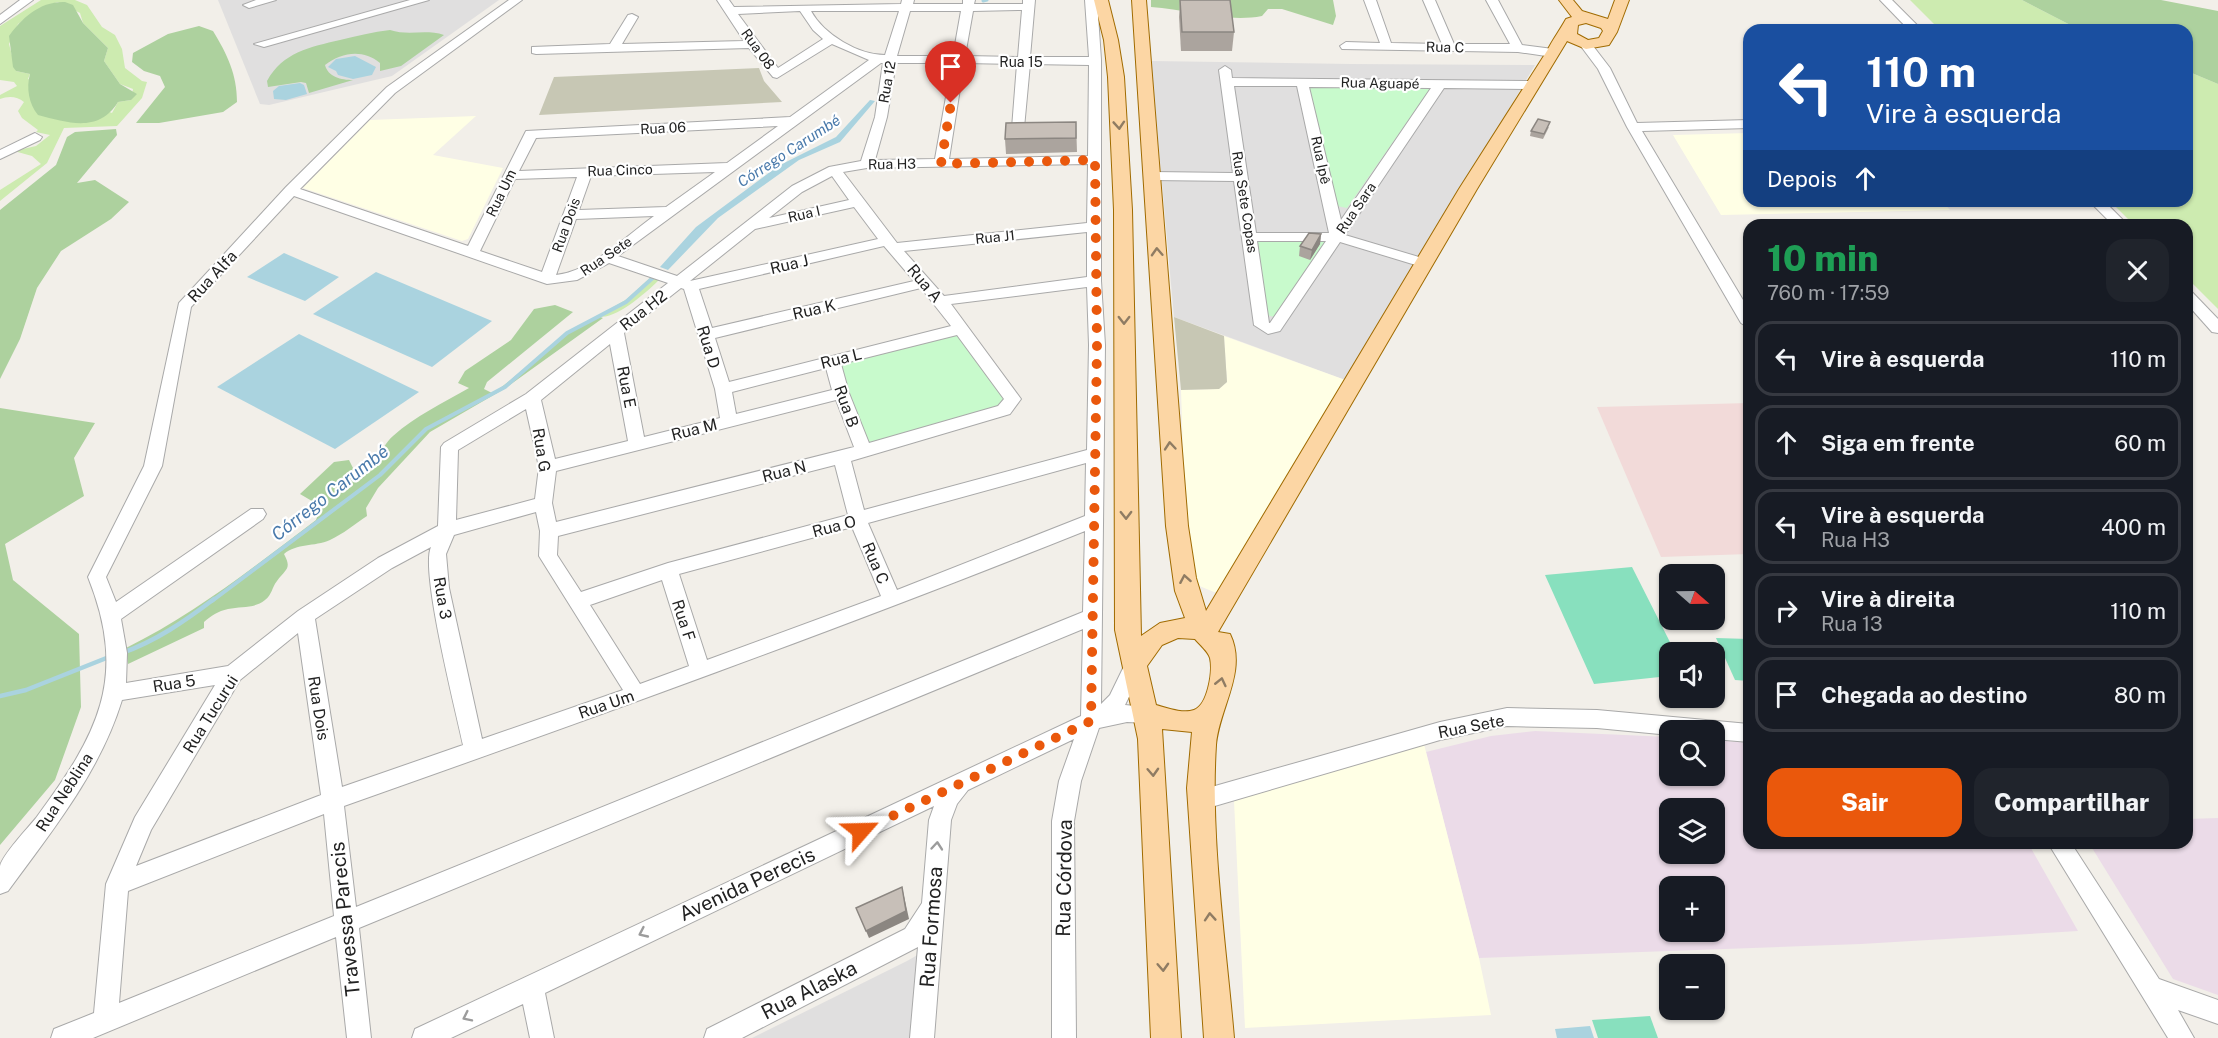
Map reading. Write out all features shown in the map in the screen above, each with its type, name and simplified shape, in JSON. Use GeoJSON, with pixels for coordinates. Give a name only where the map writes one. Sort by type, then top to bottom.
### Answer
{"type":"FeatureCollection","features":[{"type":"Feature","properties":{"kind":"main road"},"geometry":{"type":"LineString","coordinates":[[1101,0],[1101,63],[1116,77],[1123,232],[1127,630],[1151,739],[1166,1038]]}},
{"type":"Feature","properties":{"kind":"main road"},"geometry":{"type":"LineString","coordinates":[[1139,0],[1177,526],[1190,602],[1204,631],[1221,653]]}},
{"type":"Feature","properties":{"kind":"main road"},"geometry":{"type":"LineString","coordinates":[[1561,0],[1570,26],[1569,36],[1582,43]]}},
{"type":"Feature","properties":{"kind":"main road"},"geometry":{"type":"LineString","coordinates":[[1566,0],[1577,14],[1606,24],[1607,37]]}},
{"type":"Feature","properties":{"kind":"main road"},"geometry":{"type":"LineString","coordinates":[[1204,631],[1424,263],[1554,52],[1562,34],[1578,19],[1590,19],[1606,13],[1614,0]]}},
{"type":"Feature","properties":{"kind":"main road"},"geometry":{"type":"LineString","coordinates":[[1607,37],[1622,0]]}},
{"type":"Feature","properties":{"kind":"main road"},"geometry":{"type":"LineString","coordinates":[[1554,52],[1564,45],[1607,37]]}},
{"type":"Feature","properties":{"kind":"main road"},"geometry":{"type":"LineString","coordinates":[[1101,63],[1127,45],[1144,58]]}},
{"type":"Feature","properties":{"kind":"main road"},"geometry":{"type":"LineString","coordinates":[[1101,63],[1127,70],[1144,58]]}},
{"type":"Feature","properties":{"kind":"main road"},"geometry":{"type":"LineString","coordinates":[[1218,1038],[1201,800],[1203,744],[1223,675],[1222,627],[1232,583]]}},
{"type":"Feature","properties":{"kind":"main road"},"geometry":{"type":"LineString","coordinates":[[1134,666],[1146,646],[1162,631],[1177,627],[1204,631]]}},
{"type":"Feature","properties":{"kind":"main road"},"geometry":{"type":"LineString","coordinates":[[1147,714],[1188,722],[1199,720],[1212,711]]}},
{"type":"Feature","properties":{"kind":"street"},"geometry":{"type":"LineString","coordinates":[[0,21],[27,0]]}},
{"type":"Feature","properties":{"kind":"street"},"geometry":{"type":"LineString","coordinates":[[249,5],[270,0]]}},
{"type":"Feature","properties":{"kind":"street"},"geometry":{"type":"LineString","coordinates":[[260,44],[423,0]]}},
{"type":"Feature","properties":{"kind":"street","name":"Rua Alfa"},"geometry":{"type":"LineString","coordinates":[[115,693],[117,657],[112,615],[97,577],[153,466],[184,306],[291,190],[391,90],[516,0]]}},
{"type":"Feature","properties":{"kind":"street","name":"Rua 08"},"geometry":{"type":"LineString","coordinates":[[723,0],[752,44],[777,74],[832,39]]}},
{"type":"Feature","properties":{"kind":"street"},"geometry":{"type":"LineString","coordinates":[[1091,0],[1101,63],[1095,160],[1094,226],[1097,345],[1092,617],[1097,719]]}},
{"type":"Feature","properties":{"kind":"street"},"geometry":{"type":"LineString","coordinates":[[1370,0],[1387,46]]}},
{"type":"Feature","properties":{"kind":"street"},"geometry":{"type":"LineString","coordinates":[[1429,0],[1450,47]]}},
{"type":"Feature","properties":{"kind":"street"},"geometry":{"type":"LineString","coordinates":[[1492,0],[1518,48]]}},
{"type":"Feature","properties":{"kind":"street"},"geometry":{"type":"LineString","coordinates":[[1886,0],[1910,24]]}},
{"type":"Feature","properties":{"kind":"street","name":"Rua 12"},"geometry":{"type":"LineString","coordinates":[[867,164],[881,117],[908,3]]}},
{"type":"Feature","properties":{"kind":"street"},"geometry":{"type":"LineString","coordinates":[[941,164],[968,3]]}},
{"type":"Feature","properties":{"kind":"street"},"geometry":{"type":"LineString","coordinates":[[732,11],[779,4],[804,8],[844,4],[1028,4],[1018,128]]}},
{"type":"Feature","properties":{"kind":"street","name":"Rua 15"},"geometry":{"type":"LineString","coordinates":[[804,8],[816,30],[853,50],[895,60],[1101,63]]}},
{"type":"Feature","properties":{"kind":"street"},"geometry":{"type":"LineString","coordinates":[[614,48],[632,16]]}},
{"type":"Feature","properties":{"kind":"street"},"geometry":{"type":"LineString","coordinates":[[1604,68],[1602,53],[1607,37]]}},
{"type":"Feature","properties":{"kind":"street"},"geometry":{"type":"LineString","coordinates":[[1582,43],[1604,68],[1633,127],[1743,313]]}},
{"type":"Feature","properties":{"kind":"street"},"geometry":{"type":"LineString","coordinates":[[536,50],[752,44]]}},
{"type":"Feature","properties":{"kind":"street","name":"Rua C"},"geometry":{"type":"LineString","coordinates":[[1346,46],[1518,48],[1554,52]]}},
{"type":"Feature","properties":{"kind":"street","name":"Rua Sete"},"geometry":{"type":"LineString","coordinates":[[291,190],[547,279],[565,281],[582,274],[607,257],[795,121],[895,60]]}},
{"type":"Feature","properties":{"kind":"street","name":"Rua Aguapé"},"geometry":{"type":"LineString","coordinates":[[1226,76],[1302,83],[1533,85]]}},
{"type":"Feature","properties":{"kind":"street","name":"Rua Sete Copas"},"geometry":{"type":"LineString","coordinates":[[1226,76],[1262,325],[1269,329]]}},
{"type":"Feature","properties":{"kind":"street","name":"Rua Ipê"},"geometry":{"type":"LineString","coordinates":[[1302,83],[1320,153],[1337,237]]}},
{"type":"Feature","properties":{"kind":"street","name":"Rua Sara"},"geometry":{"type":"LineString","coordinates":[[1269,329],[1275,327],[1440,84]]}},
{"type":"Feature","properties":{"kind":"street","name":"Rua 06"},"geometry":{"type":"LineString","coordinates":[[531,134],[795,121]]}},
{"type":"Feature","properties":{"kind":"street"},"geometry":{"type":"LineString","coordinates":[[1633,127],[1743,124]]}},
{"type":"Feature","properties":{"kind":"street","name":"Rua Um"},"geometry":{"type":"LineString","coordinates":[[472,252],[531,134]]}},
{"type":"Feature","properties":{"kind":"street"},"geometry":{"type":"LineString","coordinates":[[0,155],[35,137]]}},
{"type":"Feature","properties":{"kind":"street","name":"Rua H3"},"geometry":{"type":"LineString","coordinates":[[834,170],[867,164],[1095,160]]}},
{"type":"Feature","properties":{"kind":"street","name":"Rua Cinco"},"geometry":{"type":"LineString","coordinates":[[509,175],[732,167]]}},
{"type":"Feature","properties":{"kind":"street","name":"Rua A"},"geometry":{"type":"LineString","coordinates":[[834,170],[891,245],[940,301],[1013,399]]}},
{"type":"Feature","properties":{"kind":"street","name":"Rua H2"},"geometry":{"type":"LineString","coordinates":[[450,447],[532,398],[616,332],[685,284],[797,189],[834,170]]}},
{"type":"Feature","properties":{"kind":"street","name":"Rua Dois"},"geometry":{"type":"LineString","coordinates":[[547,279],[586,171]]}},
{"type":"Feature","properties":{"kind":"street"},"geometry":{"type":"LineString","coordinates":[[1152,176],[1242,177]]}},
{"type":"Feature","properties":{"kind":"street","name":"Rua I"},"geometry":{"type":"LineString","coordinates":[[751,227],[857,202]]}},
{"type":"Feature","properties":{"kind":"street"},"geometry":{"type":"LineString","coordinates":[[2102,207],[2115,219]]}},
{"type":"Feature","properties":{"kind":"street"},"geometry":{"type":"LineString","coordinates":[[569,215],[671,211]]}},
{"type":"Feature","properties":{"kind":"street","name":"Rua J1"},"geometry":{"type":"LineString","coordinates":[[891,245],[1094,226]]}},
{"type":"Feature","properties":{"kind":"street"},"geometry":{"type":"LineString","coordinates":[[1251,237],[1337,237],[1424,263]]}},
{"type":"Feature","properties":{"kind":"street","name":"Rua J"},"geometry":{"type":"LineString","coordinates":[[685,284],[891,245]]}},
{"type":"Feature","properties":{"kind":"street"},"geometry":{"type":"LineString","coordinates":[[607,257],[685,284]]}},
{"type":"Feature","properties":{"kind":"street"},"geometry":{"type":"LineString","coordinates":[[940,301],[1094,281]]}},
{"type":"Feature","properties":{"kind":"street","name":"Rua D"},"geometry":{"type":"LineString","coordinates":[[685,284],[723,388],[729,420]]}},
{"type":"Feature","properties":{"kind":"street","name":"Rua K"},"geometry":{"type":"LineString","coordinates":[[705,335],[924,284]]}},
{"type":"Feature","properties":{"kind":"street"},"geometry":{"type":"LineString","coordinates":[[2193,301],[2218,328]]}},
{"type":"Feature","properties":{"kind":"street","name":"Rua L"},"geometry":{"type":"LineString","coordinates":[[723,388],[960,329]]}},
{"type":"Feature","properties":{"kind":"street","name":"Rua E"},"geometry":{"type":"LineString","coordinates":[[616,332],[637,442]]}},
{"type":"Feature","properties":{"kind":"street","name":"Rua B"},"geometry":{"type":"LineString","coordinates":[[832,360],[841,393],[864,451]]}},
{"type":"Feature","properties":{"kind":"street","name":"Rua M"},"geometry":{"type":"LineString","coordinates":[[548,467],[637,442],[841,393]]}},
{"type":"Feature","properties":{"kind":"street","name":"Rua G"},"geometry":{"type":"LineString","coordinates":[[532,398],[548,467],[543,503]]}},
{"type":"Feature","properties":{"kind":"street","name":"Rua N"},"geometry":{"type":"LineString","coordinates":[[549,531],[864,451],[1004,410],[1013,399]]}},
{"type":"Feature","properties":{"kind":"street","name":"Rua 3"},"geometry":{"type":"LineString","coordinates":[[450,447],[447,530],[437,554],[440,588],[474,749]]}},
{"type":"Feature","properties":{"kind":"street","name":"Rua O"},"geometry":{"type":"LineString","coordinates":[[576,602],[668,570],[1094,455]]}},
{"type":"Feature","properties":{"kind":"street","name":"Rua C"},"geometry":{"type":"LineString","coordinates":[[841,456],[858,520],[892,600]]}},
{"type":"Feature","properties":{"kind":"street"},"geometry":{"type":"LineString","coordinates":[[543,503],[549,531],[549,556],[636,694]]}},
{"type":"Feature","properties":{"kind":"street","name":"Rua Tucurui"},"geometry":{"type":"LineString","coordinates":[[105,1021],[117,884],[143,824],[233,674],[305,616],[385,563],[447,530],[543,503]]}},
{"type":"Feature","properties":{"kind":"street"},"geometry":{"type":"LineString","coordinates":[[112,615],[257,514]]}},
{"type":"Feature","properties":{"kind":"street","name":"Rua Um"},"geometry":{"type":"LineString","coordinates":[[117,884],[333,800],[636,694],[892,600],[1093,520]]}},
{"type":"Feature","properties":{"kind":"street","name":"Rua F"},"geometry":{"type":"LineString","coordinates":[[668,570],[700,669]]}},
{"type":"Feature","properties":{"kind":"street","name":"Rua Dois"},"geometry":{"type":"LineString","coordinates":[[305,616],[333,800]]}},
{"type":"Feature","properties":{"kind":"street"},"geometry":{"type":"LineString","coordinates":[[63,1038],[1092,617]]}},
{"type":"Feature","properties":{"kind":"street","name":"Avenida Perecis"},"geometry":{"type":"LineString","coordinates":[[424,1038],[1097,719],[1117,701],[1134,666]]}},
{"type":"Feature","properties":{"kind":"street","name":"Rua 5"},"geometry":{"type":"LineString","coordinates":[[115,693],[233,674]]}},
{"type":"Feature","properties":{"kind":"street","name":"Rua Neblina"},"geometry":{"type":"LineString","coordinates":[[0,882],[52,814],[93,749],[115,693]]}},
{"type":"Feature","properties":{"kind":"street","name":"Avenida Perecis"},"geometry":{"type":"LineString","coordinates":[[1097,719],[1147,714]]}},
{"type":"Feature","properties":{"kind":"street","name":"Rua Sete"},"geometry":{"type":"LineString","coordinates":[[1201,800],[1239,791],[1440,731],[1507,717],[1597,719],[1743,732]]}},
{"type":"Feature","properties":{"kind":"street","name":"Rua Córdova"},"geometry":{"type":"LineString","coordinates":[[1064,1038],[1063,821],[1070,781],[1097,719]]}},
{"type":"Feature","properties":{"kind":"street","name":"Rua Formosa"},"geometry":{"type":"LineString","coordinates":[[922,1038],[941,816],[948,798],[962,783]]}},
{"type":"Feature","properties":{"kind":"street","name":"Travessa Parecis"},"geometry":{"type":"LineString","coordinates":[[333,800],[359,1038]]}},
{"type":"Feature","properties":{"kind":"street"},"geometry":{"type":"LineString","coordinates":[[922,801],[935,808],[941,816]]}},
{"type":"Feature","properties":{"kind":"street"},"geometry":{"type":"LineString","coordinates":[[2063,849],[2182,1038]]}},
{"type":"Feature","properties":{"kind":"street","name":"Rua Alaska"},"geometry":{"type":"LineString","coordinates":[[716,1038],[903,942],[918,932],[933,904]]}},
{"type":"Feature","properties":{"kind":"street"},"geometry":{"type":"LineString","coordinates":[[903,942],[919,952],[928,971]]}},
{"type":"Feature","properties":{"kind":"street"},"geometry":{"type":"LineString","coordinates":[[531,986],[542,1038]]}},
{"type":"Feature","properties":{"kind":"street"},"geometry":{"type":"LineString","coordinates":[[2150,988],[2218,1012]]}},
{"type":"Feature","properties":{"kind":"shaded area"},"geometry":{"type":"Polygon","coordinates":[[[218,0],[499,0],[392,76],[269,105],[260,104],[218,0]]]}},
{"type":"Feature","properties":{"kind":"shaded area"},"geometry":{"type":"Polygon","coordinates":[[[1151,61],[1535,65],[1348,381],[1174,317],[1151,61]]]}},
{"type":"Feature","properties":{"kind":"shaded area"},"geometry":{"type":"Polygon","coordinates":[[[759,68],[764,81],[782,102],[539,115],[554,77],[759,68]]]}},
{"type":"Feature","properties":{"kind":"shaded area"},"geometry":{"type":"Polygon","coordinates":[[[476,116],[433,155],[503,168],[468,239],[462,241],[303,188],[370,120],[476,116]]]}},
{"type":"Feature","properties":{"kind":"shaded area"},"geometry":{"type":"Polygon","coordinates":[[[1743,133],[1743,207],[1947,207],[1950,210],[1721,215],[1673,135],[1743,133]]]}},
{"type":"Feature","properties":{"kind":"shaded area"},"geometry":{"type":"Polygon","coordinates":[[[1174,317],[1224,336],[1227,382],[1219,389],[1181,390],[1174,317]]]}},
{"type":"Feature","properties":{"kind":"shaded area"},"geometry":{"type":"Polygon","coordinates":[[[1224,336],[1348,381],[1221,592],[1214,592],[1197,585],[1193,578],[1183,451],[1181,390],[1219,389],[1227,382],[1224,336]]]}},
{"type":"Feature","properties":{"kind":"shaded area"},"geometry":{"type":"Polygon","coordinates":[[[1743,403],[1743,554],[1661,557],[1597,407],[1743,403]]]}},
{"type":"Feature","properties":{"kind":"shaded area"},"geometry":{"type":"Polygon","coordinates":[[[1535,731],[1659,737],[1659,786],[1725,786],[1725,741],[1743,742],[1743,849],[2031,849],[2078,931],[1861,944],[1479,958],[1426,752],[1491,736],[1535,731]]]}},
{"type":"Feature","properties":{"kind":"shaded area"},"geometry":{"type":"Polygon","coordinates":[[[1424,744],[1479,958],[1491,1015],[1245,1028],[1234,801],[1424,744]]]}},
{"type":"Feature","properties":{"kind":"shaded area"},"geometry":{"type":"Polygon","coordinates":[[[2218,818],[2218,995],[2173,979],[2093,849],[2193,849],[2193,819],[2218,818]]]}},
{"type":"Feature","properties":{"kind":"shaded area"},"geometry":{"type":"Polygon","coordinates":[[[921,953],[911,1038],[752,1038],[907,961],[921,953]]]}},
{"type":"Feature","properties":{"kind":"green space"},"geometry":{"type":"Polygon","coordinates":[[[41,0],[75,0],[87,5],[102,27],[115,35],[122,49],[125,68],[142,81],[147,82],[142,98],[117,126],[64,128],[47,163],[0,201],[0,190],[41,164],[32,156],[14,151],[36,146],[50,135],[36,132],[38,130],[22,118],[18,111],[24,102],[12,97],[0,99],[0,95],[17,86],[14,82],[0,80],[0,26],[41,0]],[[58,2],[40,8],[18,24],[9,44],[16,71],[30,74],[28,79],[112,113],[118,102],[131,100],[133,89],[120,84],[104,61],[108,48],[83,23],[80,13],[58,2]]]}},
{"type":"Feature","properties":{"kind":"green space"},"geometry":{"type":"Polygon","coordinates":[[[1151,0],[1333,0],[1336,16],[1333,25],[1282,9],[1268,9],[1262,16],[1248,18],[1221,17],[1151,7],[1151,0]]]}},
{"type":"Feature","properties":{"kind":"green space"},"geometry":{"type":"Polygon","coordinates":[[[1910,0],[2022,0],[2068,24],[1934,24],[1910,0]]]}},
{"type":"Feature","properties":{"kind":"green space"},"geometry":{"type":"Polygon","coordinates":[[[2022,0],[2161,0],[2218,11],[2218,84],[2193,74],[2193,24],[2068,24],[2022,0]]]}},
{"type":"Feature","properties":{"kind":"green space"},"geometry":{"type":"Polygon","coordinates":[[[65,2],[73,5],[83,23],[108,48],[104,61],[120,84],[137,94],[131,100],[118,102],[110,112],[93,122],[72,123],[38,115],[29,96],[30,74],[16,71],[13,67],[9,36],[14,29],[32,12],[48,4],[65,2]]]}},
{"type":"Feature","properties":{"kind":"green space"},"geometry":{"type":"Polygon","coordinates":[[[199,26],[213,31],[223,48],[233,73],[237,102],[223,112],[159,123],[136,123],[165,87],[160,76],[144,71],[132,62],[133,53],[168,34],[199,26]]]}},
{"type":"Feature","properties":{"kind":"green space"},"geometry":{"type":"Polygon","coordinates":[[[390,30],[444,35],[401,66],[380,71],[380,63],[367,56],[345,55],[325,65],[336,77],[353,80],[309,93],[306,83],[301,82],[268,87],[267,81],[274,71],[281,63],[298,52],[365,34],[390,30]]]}},
{"type":"Feature","properties":{"kind":"green space"},"geometry":{"type":"Polygon","coordinates":[[[2193,74],[2218,84],[2218,309],[2193,284],[2193,219],[2128,219],[2116,207],[2193,207],[2193,74]]]}},
{"type":"Feature","properties":{"kind":"green space"},"geometry":{"type":"Polygon","coordinates":[[[1308,84],[1426,86],[1430,89],[1347,208],[1337,206],[1308,84]]]}},
{"type":"Feature","properties":{"kind":"green space"},"geometry":{"type":"Polygon","coordinates":[[[116,129],[117,135],[77,183],[95,180],[129,202],[111,219],[61,251],[37,288],[20,339],[0,379],[0,210],[56,165],[67,137],[75,132],[116,129]]]}},
{"type":"Feature","properties":{"kind":"green space"},"geometry":{"type":"Polygon","coordinates":[[[1254,240],[1324,240],[1326,242],[1274,317],[1267,315],[1254,240]]]}},
{"type":"Feature","properties":{"kind":"green space"},"geometry":{"type":"Polygon","coordinates":[[[652,276],[660,279],[631,304],[605,317],[598,316],[627,299],[652,276]]]}},
{"type":"Feature","properties":{"kind":"green space"},"geometry":{"type":"Polygon","coordinates":[[[555,305],[573,312],[487,382],[484,389],[492,393],[496,391],[569,333],[598,316],[603,318],[504,389],[430,432],[378,488],[366,508],[367,516],[330,540],[294,548],[284,554],[288,563],[287,569],[275,583],[269,596],[261,603],[218,612],[204,622],[204,628],[128,664],[126,648],[200,605],[316,520],[320,509],[317,504],[300,494],[334,462],[349,460],[353,468],[368,466],[377,458],[388,441],[410,422],[469,388],[458,383],[465,371],[511,340],[534,309],[555,305]]]}},
{"type":"Feature","properties":{"kind":"green space"},"geometry":{"type":"Polygon","coordinates":[[[958,332],[1005,400],[999,406],[865,446],[836,362],[958,332]]]}},
{"type":"Feature","properties":{"kind":"green space"},"geometry":{"type":"Polygon","coordinates":[[[0,408],[95,423],[74,458],[84,496],[5,544],[13,580],[79,634],[81,707],[55,780],[0,845],[0,408]]]}},
{"type":"Feature","properties":{"kind":"green space"},"geometry":{"type":"Polygon","coordinates":[[[1632,567],[1659,620],[1659,630],[1664,630],[1670,642],[1659,642],[1659,677],[1594,684],[1545,575],[1632,567]]]}},
{"type":"Feature","properties":{"kind":"green space"},"geometry":{"type":"Polygon","coordinates":[[[1716,638],[1743,639],[1743,681],[1735,680],[1725,658],[1725,642],[1718,642],[1716,638]]]}},
{"type":"Feature","properties":{"kind":"green space"},"geometry":{"type":"Polygon","coordinates":[[[1650,1016],[1658,1038],[1598,1038],[1592,1020],[1650,1016]]]}},
{"type":"Feature","properties":{"kind":"water"},"geometry":{"type":"Polygon","coordinates":[[[355,56],[376,67],[372,75],[353,79],[338,75],[336,71],[328,67],[336,59],[355,56]]]}},
{"type":"Feature","properties":{"kind":"water"},"geometry":{"type":"Polygon","coordinates":[[[300,83],[304,85],[307,94],[286,100],[274,99],[273,91],[279,86],[300,83]]]}},
{"type":"Feature","properties":{"kind":"water"},"geometry":{"type":"Polygon","coordinates":[[[870,100],[875,101],[840,142],[799,160],[718,218],[668,270],[660,267],[696,227],[778,166],[836,137],[870,100]]]}},
{"type":"Feature","properties":{"kind":"water"},"geometry":{"type":"Polygon","coordinates":[[[284,253],[339,277],[305,301],[247,277],[284,253]]]}},
{"type":"Feature","properties":{"kind":"water"},"geometry":{"type":"Polygon","coordinates":[[[376,272],[492,321],[432,367],[313,314],[376,272]]]}},
{"type":"Feature","properties":{"kind":"water"},"geometry":{"type":"Polygon","coordinates":[[[299,334],[419,392],[335,449],[217,387],[299,334]]]}},
{"type":"Feature","properties":{"kind":"water"},"geometry":{"type":"Polygon","coordinates":[[[1590,1026],[1594,1038],[1557,1038],[1555,1029],[1590,1026]]]}},
{"type":"Feature","properties":{"kind":"building"},"geometry":{"type":"Polygon","coordinates":[[[1180,0],[1230,0],[1234,32],[1182,32],[1180,0]]]}},
{"type":"Feature","properties":{"kind":"building"},"geometry":{"type":"Polygon","coordinates":[[[1538,119],[1550,122],[1544,134],[1531,131],[1538,119]]]}},
{"type":"Feature","properties":{"kind":"building"},"geometry":{"type":"Polygon","coordinates":[[[1076,122],[1076,138],[1005,139],[1006,123],[1076,122]]]}},
{"type":"Feature","properties":{"kind":"building"},"geometry":{"type":"Polygon","coordinates":[[[1309,233],[1321,234],[1312,250],[1300,246],[1309,233]]]}},
{"type":"Feature","properties":{"kind":"building"},"geometry":{"type":"Polygon","coordinates":[[[902,887],[906,911],[866,931],[856,908],[902,887]]]}},
{"type":"Feature","properties":{"kind":"waterway","name":"Córrego Carumbé"},"geometry":{"type":"LineString","coordinates":[[983,1],[987,0]]}},
{"type":"Feature","properties":{"kind":"waterway","name":"Córrego Carumbé"},"geometry":{"type":"LineString","coordinates":[[212,601],[380,475],[426,429],[505,387],[567,333],[626,302],[656,275]]}},
{"type":"Feature","properties":{"kind":"waterway","name":"Córrego Carumbé"},"geometry":{"type":"LineString","coordinates":[[122,653],[170,630],[214,599]]}},
{"type":"Feature","properties":{"kind":"waterway","name":"Córrego Carumbé"},"geometry":{"type":"LineString","coordinates":[[0,696],[26,690],[109,657]]}},
{"type":"Feature","properties":{"kind":"route"},"geometry":{"type":"LineString","coordinates":[[861,831],[1091,721],[1097,345],[1094,281],[1095,160],[941,164],[951,103]]}}]}
